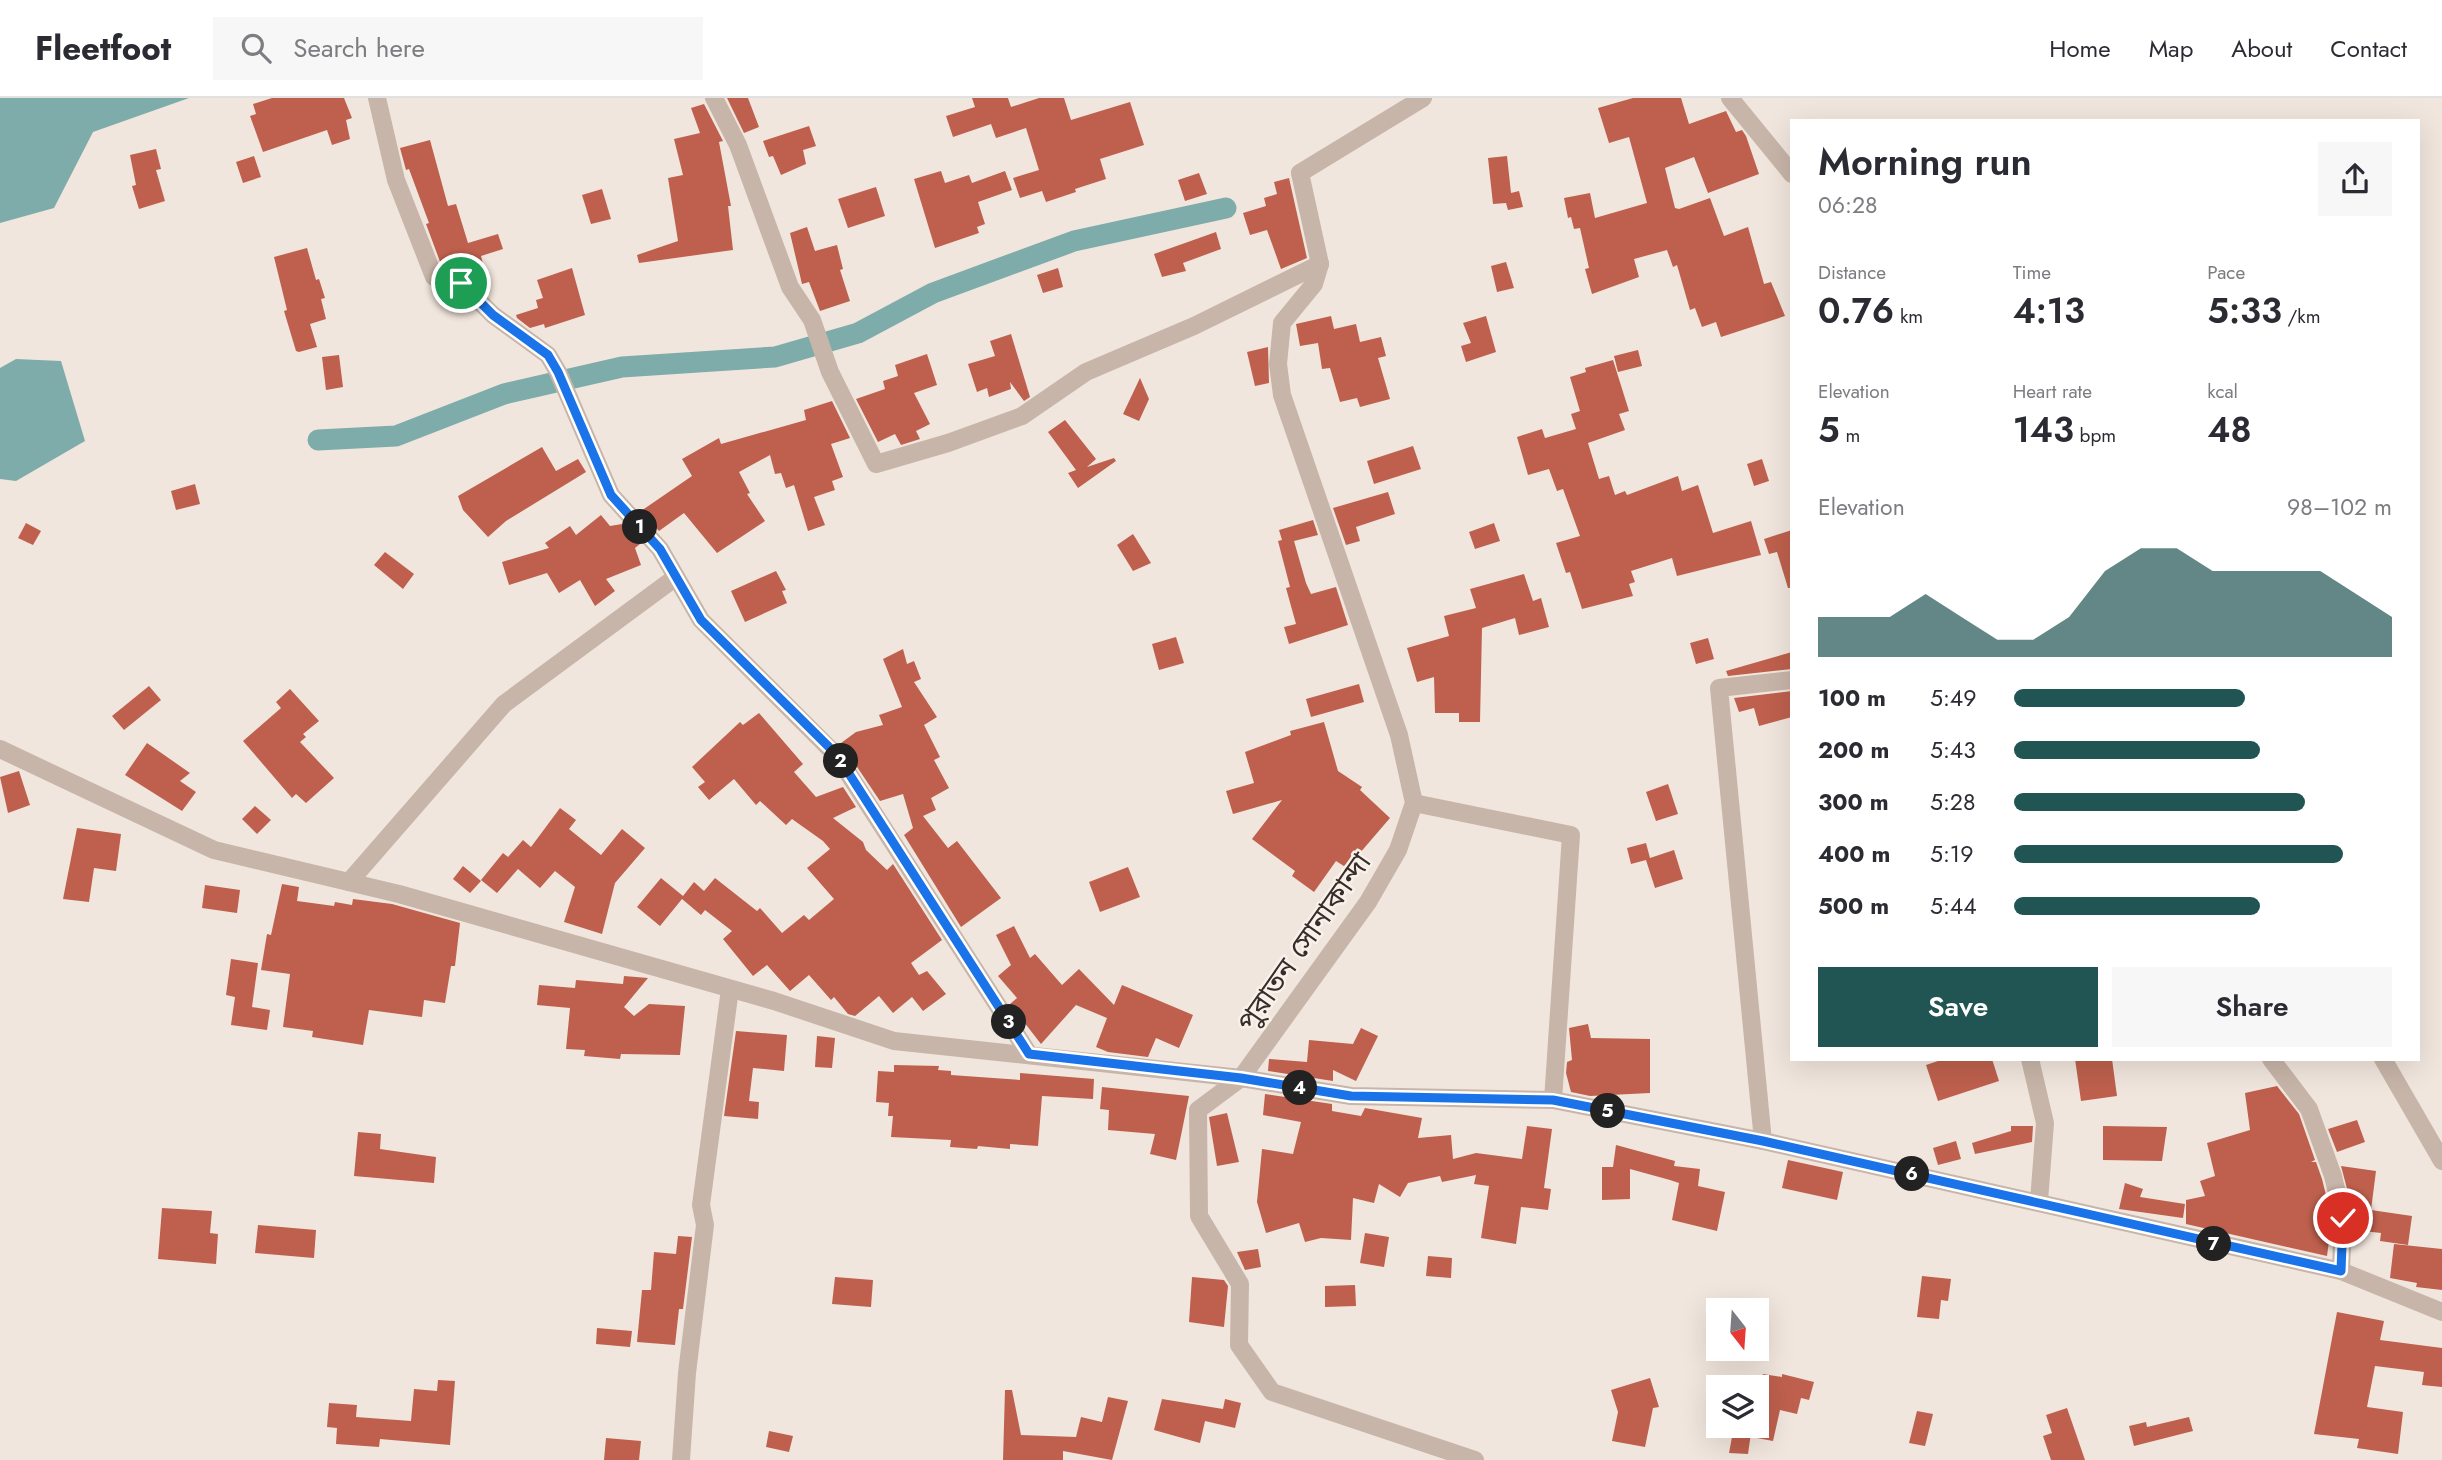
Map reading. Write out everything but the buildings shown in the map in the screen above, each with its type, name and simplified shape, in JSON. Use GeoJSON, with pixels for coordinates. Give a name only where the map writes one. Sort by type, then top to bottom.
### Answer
{"type":"FeatureCollection","features":[{"type":"Feature","properties":{"kind":"street"},"geometry":{"type":"LineString","coordinates":[[377,98],[396,180],[433,277],[461,283],[493,315],[548,355],[582,424],[611,495],[660,549],[701,620],[837,755],[1029,1054]]}},
{"type":"Feature","properties":{"kind":"street"},"geometry":{"type":"LineString","coordinates":[[714,98],[738,145],[790,287],[812,320],[830,372],[876,464],[948,443],[1021,416],[1086,372],[1194,326],[1321,264]]}},
{"type":"Feature","properties":{"kind":"street"},"geometry":{"type":"LineString","coordinates":[[1423,98],[1300,173],[1321,264],[1314,284],[1282,323],[1278,355],[1282,395],[1399,735],[1414,803],[1571,835],[1553,1100]]}},
{"type":"Feature","properties":{"kind":"street"},"geometry":{"type":"LineString","coordinates":[[1730,98],[1790,172]]}},
{"type":"Feature","properties":{"kind":"street"},"geometry":{"type":"LineString","coordinates":[[349,882],[503,704],[676,577]]}},
{"type":"Feature","properties":{"kind":"street"},"geometry":{"type":"LineString","coordinates":[[1763,1141],[1718,688],[1790,680]]}},
{"type":"Feature","properties":{"kind":"street"},"geometry":{"type":"LineString","coordinates":[[0,749],[214,850],[349,882],[730,989],[894,1041],[1241,1078],[1351,1096],[1553,1100],[1763,1141],[2341,1271],[2442,1312]]}},
{"type":"Feature","properties":{"kind":"street","name":"পুরাতন সোনাকান্দা"},"geometry":{"type":"LineString","coordinates":[[1414,803],[1398,850],[1368,902],[1241,1078],[1198,1110],[1199,1216],[1240,1284],[1239,1345],[1272,1392],[1475,1460]]}},
{"type":"Feature","properties":{"kind":"street"},"geometry":{"type":"LineString","coordinates":[[681,1460],[687,1373],[705,1225],[701,1205],[730,989]]}},
{"type":"Feature","properties":{"kind":"street"},"geometry":{"type":"LineString","coordinates":[[2030,1061],[2045,1123],[2039,1201]]}},
{"type":"Feature","properties":{"kind":"street"},"geometry":{"type":"LineString","coordinates":[[2272,1061],[2309,1110],[2333,1177],[2343,1218],[2341,1271]]}},
{"type":"Feature","properties":{"kind":"street"},"geometry":{"type":"LineString","coordinates":[[2385,1061],[2442,1161]]}},
{"type":"Feature","properties":{"kind":"water"},"geometry":{"type":"Polygon","coordinates":[[[0,98],[189,98],[93,132],[54,208],[0,223],[0,98]]]}},
{"type":"Feature","properties":{"kind":"water"},"geometry":{"type":"Polygon","coordinates":[[[16,359],[61,361],[85,441],[16,481],[0,479],[0,368],[16,359]]]}},
{"type":"Feature","properties":{"kind":"waterway"},"geometry":{"type":"LineString","coordinates":[[318,440],[396,436],[504,394],[622,367],[775,357],[858,333],[933,293],[1074,241],[1226,208]]}},
{"type":"Feature","properties":{"kind":"route"},"geometry":{"type":"LineString","coordinates":[[461,283],[493,315],[548,355],[582,424],[611,495],[660,549],[701,620],[754,671],[794,716],[837,755],[1029,1054],[1241,1078],[1351,1096],[1553,1100],[1763,1141],[2341,1271],[2343,1218]]}}]}
